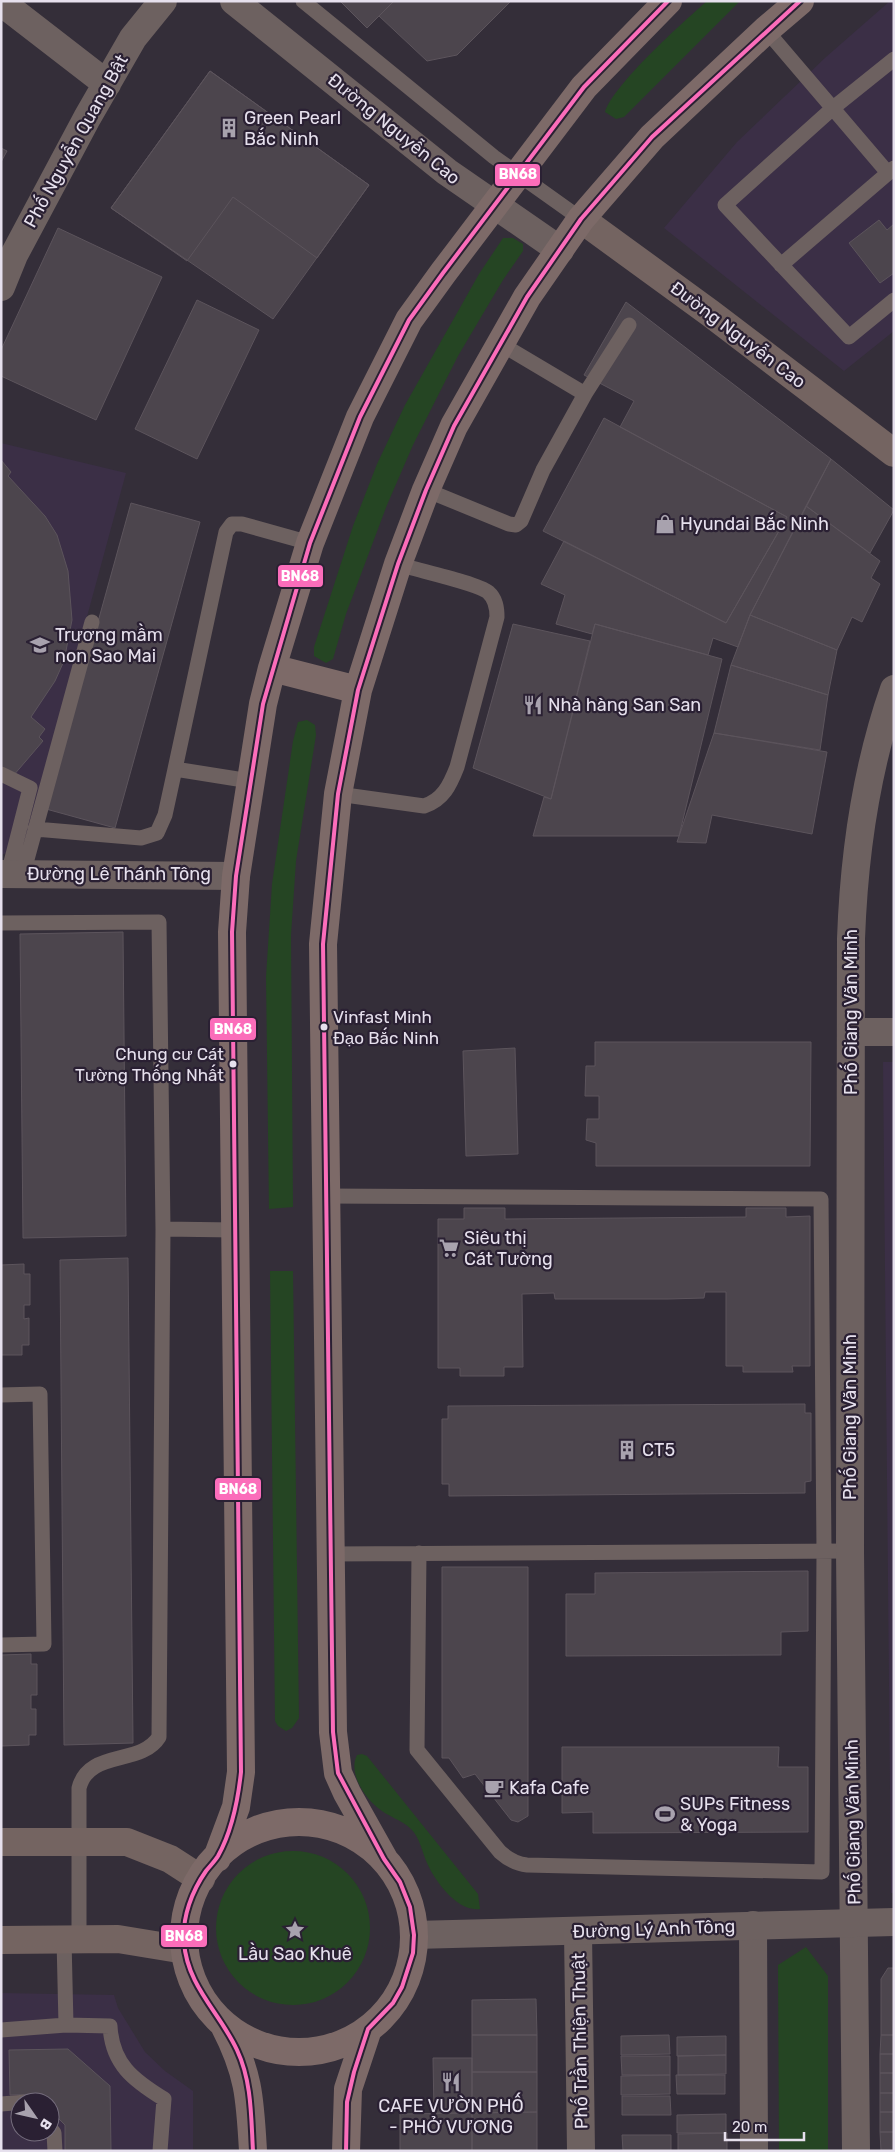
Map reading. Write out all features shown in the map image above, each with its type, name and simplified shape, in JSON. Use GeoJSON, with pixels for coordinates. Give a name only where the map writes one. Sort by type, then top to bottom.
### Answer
{"type":"FeatureCollection","features":[{"type":"Feature","properties":{"kind":"main road"},"geometry":{"type":"LineString","coordinates":[[217,1858],[236,1807],[241,1772],[232,962],[236,876],[263,704],[310,543],[344,454],[386,363],[410,320],[494,205],[584,87],[668,1]]}},
{"type":"Feature","properties":{"kind":"main road"},"geometry":{"type":"LineString","coordinates":[[384,1859],[354,1836],[319,1824],[301,1822],[282,1824],[247,1835],[217,1858],[201,1879],[187,1910],[185,1950],[195,1987],[213,2014],[224,2025],[254,2043],[286,2052],[313,2051],[338,2045],[368,2029],[393,2003],[402,1987],[411,1962],[414,1935],[406,1894],[347,1793],[338,1773],[335,1758],[324,1196],[323,944],[338,794],[358,690],[398,564],[426,490],[454,426],[527,297],[581,219],[652,137],[766,30],[800,1]]}},
{"type":"Feature","properties":{"kind":"main road","name":"Đường Nguyễn Cao"},"geometry":{"type":"LineString","coordinates":[[581,219],[703,307],[894,453]]}},
{"type":"Feature","properties":{"kind":"main road"},"geometry":{"type":"LineString","coordinates":[[272,668],[358,690]]}},
{"type":"Feature","properties":{"kind":"main road"},"geometry":{"type":"LineString","coordinates":[[1,1842],[123,1842],[140,1846],[170,1859],[201,1879]]}},
{"type":"Feature","properties":{"kind":"main road"},"geometry":{"type":"LineString","coordinates":[[1,1940],[128,1940],[185,1950]]}},
{"type":"Feature","properties":{"kind":"main road"},"geometry":{"type":"LineString","coordinates":[[224,2025],[238,2050],[249,2087],[253,2151]]}},
{"type":"Feature","properties":{"kind":"main road"},"geometry":{"type":"LineString","coordinates":[[346,2151],[348,2089],[368,2029]]}},
{"type":"Feature","properties":{"kind":"street","name":"Phố Nguyễn Quang Bật"},"geometry":{"type":"LineString","coordinates":[[1,288],[14,255],[106,84],[133,38],[163,1]]}},
{"type":"Feature","properties":{"kind":"street","name":"Đường Nguyễn Cao"},"geometry":{"type":"LineString","coordinates":[[234,1],[447,172],[560,250]]}},
{"type":"Feature","properties":{"kind":"street"},"geometry":{"type":"LineString","coordinates":[[1,2],[106,84]]}},
{"type":"Feature","properties":{"kind":"street","name":"Phố Giang Văn Minh"},"geometry":{"type":"LineString","coordinates":[[856,2151],[850,1551],[851,930],[857,851],[878,740],[894,689]]}},
{"type":"Feature","properties":{"kind":"street","name":"Đường Lê Thánh Tông"},"geometry":{"type":"LineString","coordinates":[[11,874],[236,876]]}},
{"type":"Feature","properties":{"kind":"street"},"geometry":{"type":"LineString","coordinates":[[851,1032],[894,1032]]}},
{"type":"Feature","properties":{"kind":"street","name":"Đường Lý Anh Tông"},"geometry":{"type":"LineString","coordinates":[[414,1935],[894,1922]]}},
{"type":"Feature","properties":{"kind":"street"},"geometry":{"type":"LineString","coordinates":[[753,1925],[754,2151]]}},
{"type":"Feature","properties":{"kind":"street","name":"Phố Trần Thiện Thuật"},"geometry":{"type":"LineString","coordinates":[[578,1932],[581,2151]]}},
{"type":"Feature","properties":{"kind":"lane"},"geometry":{"type":"LineString","coordinates":[[303,1],[517,175],[581,219]]}},
{"type":"Feature","properties":{"kind":"lane"},"geometry":{"type":"LineString","coordinates":[[766,30],[833,108],[891,171],[781,265]]}},
{"type":"Feature","properties":{"kind":"lane"},"geometry":{"type":"LineString","coordinates":[[894,59],[833,108],[725,205],[849,337],[894,300]]}},
{"type":"Feature","properties":{"kind":"lane"},"geometry":{"type":"LineString","coordinates":[[426,490],[509,524],[516,525],[521,521],[543,470],[585,394],[629,325]]}},
{"type":"Feature","properties":{"kind":"lane"},"geometry":{"type":"LineString","coordinates":[[500,344],[585,394]]}},
{"type":"Feature","properties":{"kind":"lane"},"geometry":{"type":"LineString","coordinates":[[35,829],[141,838],[157,833],[165,815],[176,769],[226,532],[232,524],[242,524],[310,543]]}},
{"type":"Feature","properties":{"kind":"lane"},"geometry":{"type":"LineString","coordinates":[[338,794],[424,806],[433,803],[440,797],[447,789],[457,767],[497,617],[496,606],[487,591],[474,585],[398,564]]}},
{"type":"Feature","properties":{"kind":"lane"},"geometry":{"type":"LineString","coordinates":[[11,874],[35,829],[92,622]]}},
{"type":"Feature","properties":{"kind":"lane"},"geometry":{"type":"LineString","coordinates":[[176,769],[250,781]]}},
{"type":"Feature","properties":{"kind":"lane"},"geometry":{"type":"LineString","coordinates":[[1,774],[30,788],[11,874]]}},
{"type":"Feature","properties":{"kind":"lane"},"geometry":{"type":"LineString","coordinates":[[1,923],[159,922],[163,1229],[159,1736],[150,1747],[102,1763],[86,1773],[79,1788],[80,1841],[66,2025]]}},
{"type":"Feature","properties":{"kind":"lane"},"geometry":{"type":"LineString","coordinates":[[324,1196],[822,1199],[824,1551],[822,1872],[527,1865],[518,1864],[507,1858],[500,1852],[417,1750],[419,1553]]}},
{"type":"Feature","properties":{"kind":"lane"},"geometry":{"type":"LineString","coordinates":[[163,1229],[235,1230]]}},
{"type":"Feature","properties":{"kind":"lane"},"geometry":{"type":"LineString","coordinates":[[1,1395],[40,1394],[44,1644],[1,1645]]}},
{"type":"Feature","properties":{"kind":"lane"},"geometry":{"type":"LineString","coordinates":[[330,1554],[850,1551]]}},
{"type":"Feature","properties":{"kind":"lane"},"geometry":{"type":"LineString","coordinates":[[1,2030],[66,2025],[110,2026],[111,2044],[123,2067],[134,2079],[164,2099],[160,2151]]}},
{"type":"Feature","properties":{"kind":"shaded area"},"geometry":{"type":"Polygon","coordinates":[[[890,1],[894,1],[894,331],[844,371],[664,228],[737,142],[826,57],[890,1]]]}},
{"type":"Feature","properties":{"kind":"shaded area","name":"Trương mầm non Sao Mai"},"geometry":{"type":"Polygon","coordinates":[[[1,443],[126,473],[28,834],[21,848],[1,855],[1,443]]]}},
{"type":"Feature","properties":{"kind":"shaded area"},"geometry":{"type":"Polygon","coordinates":[[[883,1062],[894,1062],[894,1893],[891,1893],[883,1062]]]}},
{"type":"Feature","properties":{"kind":"shaded area"},"geometry":{"type":"Polygon","coordinates":[[[1,1993],[114,1995],[118,2008],[145,2052],[165,2071],[193,2091],[193,2151],[1,2151],[1,1993]]]}},
{"type":"Feature","properties":{"kind":"green space"},"geometry":{"type":"Polygon","coordinates":[[[707,1],[740,1],[624,117],[616,119],[605,112],[621,86],[635,70],[666,38],[707,1]]]}},
{"type":"Feature","properties":{"kind":"green space"},"geometry":{"type":"Polygon","coordinates":[[[503,238],[513,238],[523,244],[523,251],[503,280],[458,356],[413,445],[387,505],[346,614],[333,659],[326,663],[314,656],[314,647],[353,526],[377,464],[405,405],[479,274],[503,238]]]}},
{"type":"Feature","properties":{"kind":"green space"},"geometry":{"type":"Polygon","coordinates":[[[307,720],[315,725],[316,735],[296,861],[291,935],[293,1207],[269,1209],[266,977],[272,884],[293,741],[298,722],[307,720]]]}},
{"type":"Feature","properties":{"kind":"green space"},"geometry":{"type":"Polygon","coordinates":[[[270,1271],[293,1271],[299,1718],[292,1728],[286,1731],[278,1726],[275,1721],[270,1271]]]}},
{"type":"Feature","properties":{"kind":"green space"},"geometry":{"type":"Polygon","coordinates":[[[357,1755],[367,1756],[478,1894],[480,1909],[471,1909],[463,1906],[448,1894],[435,1878],[425,1859],[419,1841],[411,1829],[382,1811],[363,1791],[355,1769],[357,1755]]]}},
{"type":"Feature","properties":{"kind":"green space"},"geometry":{"type":"Polygon","coordinates":[[[293,1851],[308,1852],[322,1857],[336,1864],[347,1874],[357,1885],[364,1899],[369,1913],[369,1943],[364,1957],[357,1971],[347,1982],[336,1992],[322,1999],[308,2004],[293,2005],[278,2004],[264,1999],[250,1992],[239,1982],[229,1971],[222,1957],[217,1943],[216,1928],[217,1913],[222,1899],[229,1885],[239,1874],[250,1864],[264,1857],[278,1852],[293,1851]]]}},
{"type":"Feature","properties":{"kind":"green space"},"geometry":{"type":"Polygon","coordinates":[[[806,1947],[828,1976],[828,2151],[779,2151],[778,1965],[806,1947]]]}},
{"type":"Feature","properties":{"kind":"building"},"geometry":{"type":"Polygon","coordinates":[[[340,1],[394,1],[367,28],[340,1]]]}},
{"type":"Feature","properties":{"kind":"building"},"geometry":{"type":"Polygon","coordinates":[[[394,1],[511,1],[457,55],[427,61],[379,16],[394,1]]]}},
{"type":"Feature","properties":{"kind":"building","name":"Green Pearl Bắc Ninh"},"geometry":{"type":"Polygon","coordinates":[[[210,71],[369,185],[317,258],[233,197],[187,261],[111,208],[210,71]]]}},
{"type":"Feature","properties":{"kind":"building","name":"Green Pearl Bắc Ninh"},"geometry":{"type":"Polygon","coordinates":[[[210,71],[369,185],[273,319],[111,208],[210,71]]]}},
{"type":"Feature","properties":{"kind":"building"},"geometry":{"type":"Polygon","coordinates":[[[1,148],[7,151],[1,162],[1,148]]]}},
{"type":"Feature","properties":{"kind":"building"},"geometry":{"type":"Polygon","coordinates":[[[879,220],[887,230],[894,224],[894,273],[880,283],[849,243],[879,220]]]}},
{"type":"Feature","properties":{"kind":"building"},"geometry":{"type":"Polygon","coordinates":[[[58,228],[162,277],[96,420],[1,376],[1,350],[58,228]]]}},
{"type":"Feature","properties":{"kind":"building"},"geometry":{"type":"Polygon","coordinates":[[[197,300],[259,330],[197,459],[135,429],[197,300]]]}},
{"type":"Feature","properties":{"kind":"building"},"geometry":{"type":"Polygon","coordinates":[[[626,302],[831,459],[750,615],[738,647],[713,638],[708,655],[595,624],[592,634],[556,624],[565,595],[541,584],[564,541],[726,623],[787,517],[620,427],[634,401],[584,375],[626,302]]]}},
{"type":"Feature","properties":{"kind":"building","name":"Hyundai Bắc Ninh"},"geometry":{"type":"Polygon","coordinates":[[[604,418],[787,517],[726,623],[543,531],[604,418]]]}},
{"type":"Feature","properties":{"kind":"building"},"geometry":{"type":"Polygon","coordinates":[[[831,459],[894,510],[870,553],[806,506],[831,459]]]}},
{"type":"Feature","properties":{"kind":"building"},"geometry":{"type":"Polygon","coordinates":[[[1,460],[11,472],[8,476],[45,516],[57,535],[68,571],[72,620],[64,661],[55,681],[31,717],[45,729],[39,737],[43,741],[13,776],[1,767],[1,460]]]}},
{"type":"Feature","properties":{"kind":"building"},"geometry":{"type":"Polygon","coordinates":[[[131,503],[200,522],[115,828],[46,809],[131,503]]]}},
{"type":"Feature","properties":{"kind":"building"},"geometry":{"type":"Polygon","coordinates":[[[806,506],[880,561],[871,578],[880,584],[862,622],[852,617],[837,650],[750,615],[806,506]]]}},
{"type":"Feature","properties":{"kind":"building"},"geometry":{"type":"Polygon","coordinates":[[[750,615],[837,650],[828,695],[731,665],[750,615]]]}},
{"type":"Feature","properties":{"kind":"building","name":"Nhà hàng San San"},"geometry":{"type":"Polygon","coordinates":[[[513,624],[590,641],[551,799],[473,768],[513,624]]]}},
{"type":"Feature","properties":{"kind":"building"},"geometry":{"type":"Polygon","coordinates":[[[595,624],[722,659],[679,836],[533,836],[544,797],[551,799],[595,624]]]}},
{"type":"Feature","properties":{"kind":"building"},"geometry":{"type":"Polygon","coordinates":[[[731,665],[828,695],[820,750],[714,733],[731,665]]]}},
{"type":"Feature","properties":{"kind":"building"},"geometry":{"type":"Polygon","coordinates":[[[714,733],[827,752],[812,834],[712,815],[706,843],[677,842],[714,733]]]}},
{"type":"Feature","properties":{"kind":"building"},"geometry":{"type":"Polygon","coordinates":[[[123,932],[126,1236],[23,1238],[20,934],[123,932]]]}},
{"type":"Feature","properties":{"kind":"building"},"geometry":{"type":"Polygon","coordinates":[[[595,1042],[811,1042],[810,1166],[596,1166],[596,1143],[586,1140],[587,1119],[599,1119],[599,1096],[585,1096],[586,1066],[595,1066],[595,1042]]]}},
{"type":"Feature","properties":{"kind":"building"},"geometry":{"type":"Polygon","coordinates":[[[515,1048],[518,1154],[466,1156],[463,1051],[515,1048]]]}},
{"type":"Feature","properties":{"kind":"building"},"geometry":{"type":"Polygon","coordinates":[[[464,1208],[505,1208],[505,1219],[746,1217],[746,1208],[786,1208],[786,1217],[810,1216],[810,1366],[792,1366],[793,1372],[743,1372],[743,1366],[726,1366],[726,1292],[705,1292],[704,1298],[668,1299],[555,1299],[554,1293],[522,1294],[523,1367],[504,1367],[504,1376],[460,1376],[460,1368],[438,1368],[438,1219],[464,1219],[464,1208]]]}},
{"type":"Feature","properties":{"kind":"building"},"geometry":{"type":"Polygon","coordinates":[[[128,1258],[133,1743],[64,1745],[60,1260],[128,1258]]]}},
{"type":"Feature","properties":{"kind":"building"},"geometry":{"type":"Polygon","coordinates":[[[24,1264],[24,1274],[30,1274],[30,1305],[24,1305],[24,1319],[29,1318],[29,1345],[22,1345],[22,1355],[1,1355],[1,1265],[24,1264]]]}},
{"type":"Feature","properties":{"kind":"building","name":"CT5"},"geometry":{"type":"Polygon","coordinates":[[[805,1404],[805,1413],[811,1413],[811,1481],[805,1482],[805,1493],[449,1496],[449,1484],[442,1484],[442,1419],[448,1419],[448,1406],[805,1404]]]}},
{"type":"Feature","properties":{"kind":"building"},"geometry":{"type":"Polygon","coordinates":[[[442,1567],[528,1567],[528,1816],[518,1822],[511,1820],[475,1774],[463,1778],[449,1758],[442,1758],[442,1567]]]}},
{"type":"Feature","properties":{"kind":"building"},"geometry":{"type":"Polygon","coordinates":[[[808,1571],[808,1631],[781,1632],[781,1655],[566,1656],[566,1594],[595,1594],[595,1573],[808,1571]]]}},
{"type":"Feature","properties":{"kind":"building"},"geometry":{"type":"Polygon","coordinates":[[[31,1654],[31,1664],[37,1664],[37,1695],[31,1695],[31,1709],[36,1709],[36,1735],[29,1735],[29,1745],[1,1746],[1,1655],[31,1654]]]}},
{"type":"Feature","properties":{"kind":"building"},"geometry":{"type":"Polygon","coordinates":[[[562,1747],[779,1747],[778,1767],[808,1767],[808,1832],[593,1833],[593,1812],[562,1813],[562,1747]]]}},
{"type":"Feature","properties":{"kind":"building"},"geometry":{"type":"Polygon","coordinates":[[[888,1968],[894,1968],[894,2035],[881,2035],[881,1979],[888,1968]]]}},
{"type":"Feature","properties":{"kind":"building"},"geometry":{"type":"Polygon","coordinates":[[[536,1999],[537,2035],[472,2035],[472,2000],[536,1999]]]}},
{"type":"Feature","properties":{"kind":"building"},"geometry":{"type":"Polygon","coordinates":[[[472,2035],[537,2035],[537,2072],[472,2072],[472,2035]]]}},
{"type":"Feature","properties":{"kind":"building"},"geometry":{"type":"Polygon","coordinates":[[[669,2035],[670,2054],[621,2055],[621,2036],[669,2035]]]}},
{"type":"Feature","properties":{"kind":"building"},"geometry":{"type":"Polygon","coordinates":[[[881,2035],[894,2035],[894,2054],[880,2054],[881,2035]]]}},
{"type":"Feature","properties":{"kind":"building"},"geometry":{"type":"Polygon","coordinates":[[[726,2036],[726,2055],[677,2056],[677,2037],[726,2036]]]}},
{"type":"Feature","properties":{"kind":"building"},"geometry":{"type":"Polygon","coordinates":[[[68,2049],[110,2086],[111,2151],[65,2151],[65,2125],[60,2120],[60,2092],[10,2092],[10,2095],[9,2050],[68,2049]]]}},
{"type":"Feature","properties":{"kind":"building"},"geometry":{"type":"Polygon","coordinates":[[[880,2054],[894,2054],[894,2073],[880,2073],[880,2054]]]}},
{"type":"Feature","properties":{"kind":"building"},"geometry":{"type":"Polygon","coordinates":[[[726,2055],[726,2074],[678,2075],[678,2056],[726,2055]]]}},
{"type":"Feature","properties":{"kind":"building"},"geometry":{"type":"Polygon","coordinates":[[[621,2056],[670,2056],[670,2075],[622,2075],[621,2056]]]}},
{"type":"Feature","properties":{"kind":"building"},"geometry":{"type":"Polygon","coordinates":[[[433,2058],[472,2058],[472,2113],[434,2113],[433,2058]]]}},
{"type":"Feature","properties":{"kind":"building"},"geometry":{"type":"Polygon","coordinates":[[[472,2072],[537,2072],[537,2112],[472,2113],[472,2072]]]}},
{"type":"Feature","properties":{"kind":"building"},"geometry":{"type":"Polygon","coordinates":[[[880,2073],[894,2073],[894,2093],[880,2093],[880,2073]]]}},
{"type":"Feature","properties":{"kind":"building"},"geometry":{"type":"Polygon","coordinates":[[[670,2075],[670,2094],[621,2095],[621,2076],[670,2075]]]}},
{"type":"Feature","properties":{"kind":"building"},"geometry":{"type":"Polygon","coordinates":[[[676,2075],[725,2075],[725,2094],[677,2094],[676,2075]]]}},
{"type":"Feature","properties":{"kind":"building"},"geometry":{"type":"Polygon","coordinates":[[[880,2093],[894,2093],[894,2112],[880,2112],[880,2093]]]}},
{"type":"Feature","properties":{"kind":"building"},"geometry":{"type":"Polygon","coordinates":[[[622,2096],[670,2096],[671,2115],[622,2115],[622,2096]]]}},
{"type":"Feature","properties":{"kind":"building"},"geometry":{"type":"Polygon","coordinates":[[[537,2112],[537,2151],[472,2151],[472,2113],[537,2112]]]}},
{"type":"Feature","properties":{"kind":"building"},"geometry":{"type":"Polygon","coordinates":[[[880,2112],[894,2112],[894,2132],[880,2132],[880,2112]]]}},
{"type":"Feature","properties":{"kind":"building"},"geometry":{"type":"Polygon","coordinates":[[[472,2113],[472,2151],[400,2151],[400,2114],[472,2113]]]}},
{"type":"Feature","properties":{"kind":"building"},"geometry":{"type":"Polygon","coordinates":[[[726,2114],[726,2133],[677,2133],[677,2115],[726,2114]]]}},
{"type":"Feature","properties":{"kind":"building"},"geometry":{"type":"Polygon","coordinates":[[[880,2132],[894,2132],[894,2151],[881,2151],[880,2132]]]}},
{"type":"Feature","properties":{"kind":"building"},"geometry":{"type":"Polygon","coordinates":[[[727,2133],[727,2151],[678,2151],[678,2134],[727,2133]]]}},
{"type":"Feature","properties":{"kind":"building"},"geometry":{"type":"Polygon","coordinates":[[[622,2135],[671,2135],[671,2151],[623,2151],[622,2135]]]}},
{"type":"Feature","properties":{"kind":"transit line","name":"BN68"},"geometry":{"type":"LineString","coordinates":[[253,2151],[250,2100],[246,2074],[230,2037],[205,1999],[191,1972],[186,1958],[184,1933],[186,1914],[192,1896],[206,1871],[218,1856],[231,1826],[241,1772],[232,932],[236,876],[263,704],[310,543],[360,417],[409,320],[584,87],[668,1]]}},
{"type":"Feature","properties":{"kind":"transit line","name":"BN68"},"geometry":{"type":"LineString","coordinates":[[346,2151],[347,2102],[354,2072],[368,2029],[393,2003],[402,1987],[413,1953],[414,1935],[410,1907],[400,1882],[384,1859],[338,1773],[333,1732],[323,944],[338,794],[358,690],[398,564],[426,490],[454,426],[527,297],[581,219],[652,137],[800,1]]}},
{"type":"Feature","properties":{"kind":"place","name":"Green Pearl Bắc Ninh"},"geometry":{"type":"Point","coordinates":[229,128]}},
{"type":"Feature","properties":{"kind":"place","name":"Hyundai Bắc Ninh"},"geometry":{"type":"Point","coordinates":[665,524]}},
{"type":"Feature","properties":{"kind":"place","name":"Trương mầm non Sao Mai"},"geometry":{"type":"Point","coordinates":[40,645]}},
{"type":"Feature","properties":{"kind":"place","name":"Nhà hàng San San"},"geometry":{"type":"Point","coordinates":[533,705]}},
{"type":"Feature","properties":{"kind":"place","name":"Vinfast Minh Đạo Bắc Ninh"},"geometry":{"type":"Point","coordinates":[324,1027]}},
{"type":"Feature","properties":{"kind":"place","name":"Chung cư Cát Tường Thống Nhất"},"geometry":{"type":"Point","coordinates":[233,1064]}},
{"type":"Feature","properties":{"kind":"place","name":"Siêu thị Cát Tường"},"geometry":{"type":"Point","coordinates":[449,1248]}},
{"type":"Feature","properties":{"kind":"place","name":"CT5"},"geometry":{"type":"Point","coordinates":[627,1450]}},
{"type":"Feature","properties":{"kind":"place","name":"Kafa Cafe"},"geometry":{"type":"Point","coordinates":[494,1788]}},
{"type":"Feature","properties":{"kind":"place","name":"SUPs Fitness & Yoga"},"geometry":{"type":"Point","coordinates":[665,1814]}},
{"type":"Feature","properties":{"kind":"place","name":"Lầu Sao Khuê"},"geometry":{"type":"Point","coordinates":[295,1930]}},
{"type":"Feature","properties":{"kind":"place","name":"CAFE VƯỜN PHỐ - PHỞ VƯƠNG"},"geometry":{"type":"Point","coordinates":[451,2082]}}]}
